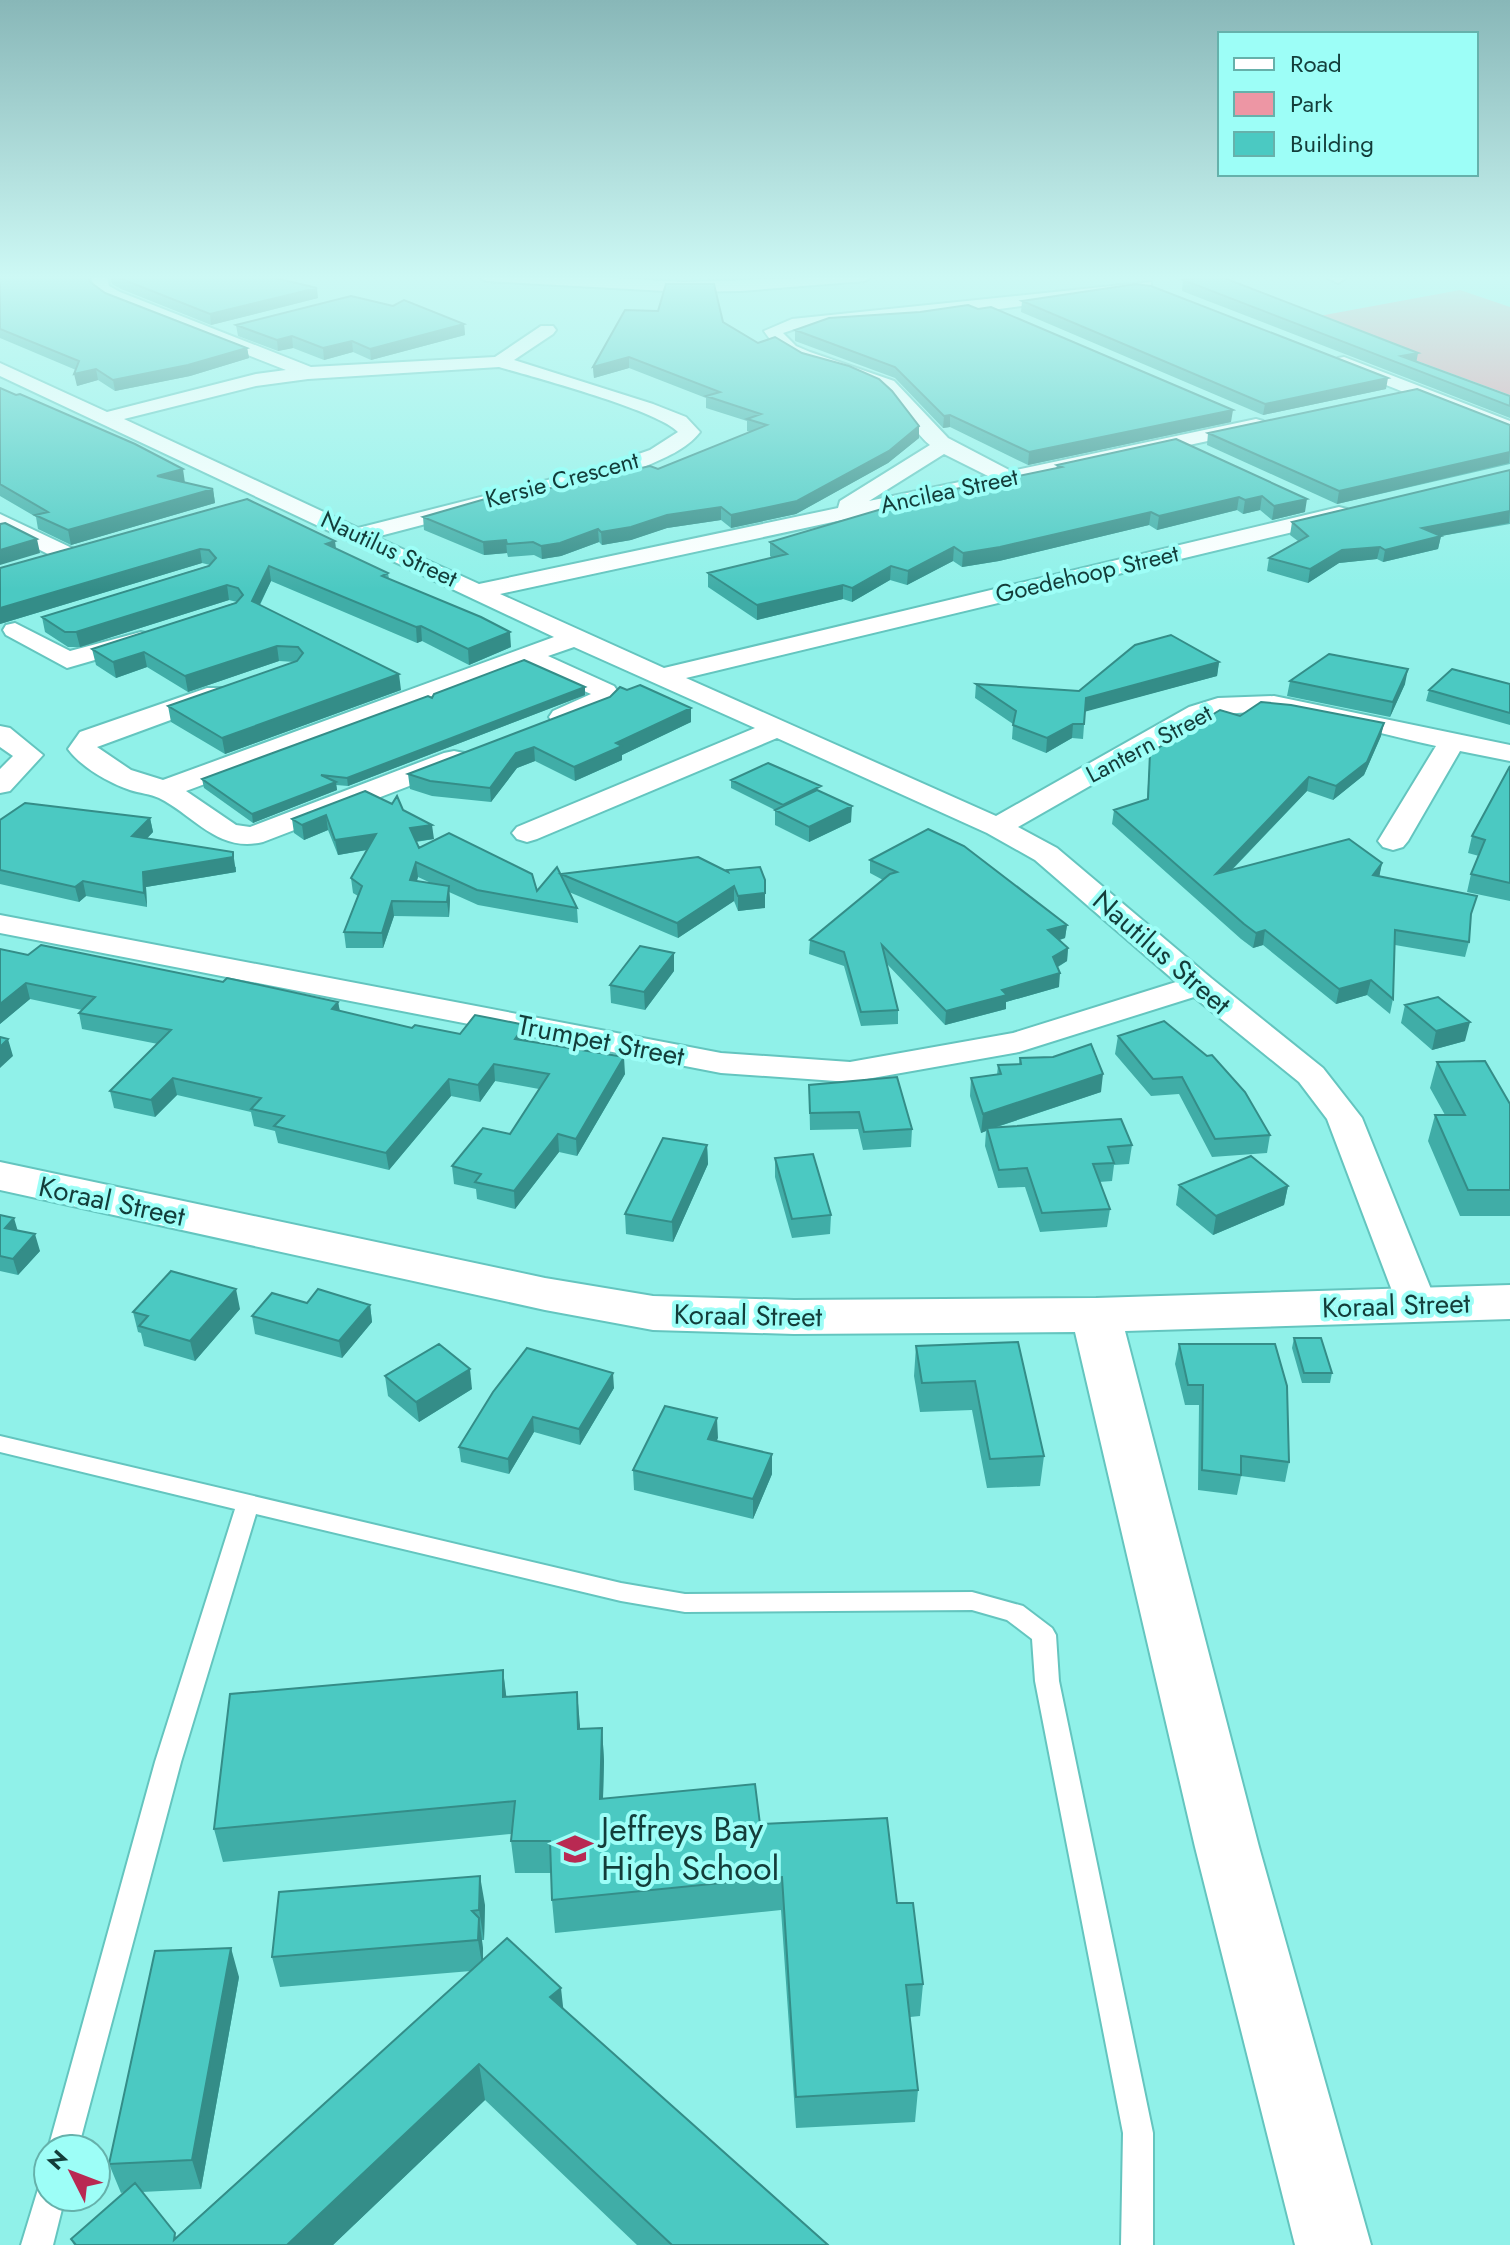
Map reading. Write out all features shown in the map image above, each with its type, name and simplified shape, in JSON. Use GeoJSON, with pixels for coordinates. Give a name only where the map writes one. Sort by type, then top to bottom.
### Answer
{"type":"FeatureCollection","features":[{"type":"Feature","properties":{"kind":"street","name":"Nautilus Street"},"geometry":{"type":"LineString","coordinates":[[25,381],[575,638],[997,827],[1046,854],[1199,985],[1311,1075],[1344,1118],[1417,1304]]}},
{"type":"Feature","properties":{"kind":"street","name":"Kersie Crescent"},"geometry":{"type":"LineString","coordinates":[[106,418],[253,381]]}},
{"type":"Feature","properties":{"kind":"street","name":"Kersie Crescent"},"geometry":{"type":"LineString","coordinates":[[357,535],[613,468],[659,453],[680,442],[690,432],[679,421],[646,408],[559,381]]}},
{"type":"Feature","properties":{"kind":"street"},"geometry":{"type":"LineString","coordinates":[[876,381],[892,386],[904,396],[929,433],[944,446],[1009,478]]}},
{"type":"Feature","properties":{"kind":"street"},"geometry":{"type":"LineString","coordinates":[[1392,381],[1510,428]]}},
{"type":"Feature","properties":{"kind":"street"},"geometry":{"type":"LineString","coordinates":[[1375,400],[1419,391]]}},
{"type":"Feature","properties":{"kind":"street","name":"Ancilea Street"},"geometry":{"type":"LineString","coordinates":[[480,591],[1267,423],[1231,412]]}},
{"type":"Feature","properties":{"kind":"street"},"geometry":{"type":"LineString","coordinates":[[1176,442],[1205,455]]}},
{"type":"Feature","properties":{"kind":"street"},"geometry":{"type":"LineString","coordinates":[[838,515],[861,495],[944,446]]}},
{"type":"Feature","properties":{"kind":"street"},"geometry":{"type":"LineString","coordinates":[[244,504],[274,496]]}},
{"type":"Feature","properties":{"kind":"street"},"geometry":{"type":"LineString","coordinates":[[1307,502],[1336,515]]}},
{"type":"Feature","properties":{"kind":"street","name":"Goedehoop Street"},"geometry":{"type":"LineString","coordinates":[[664,676],[1365,508]]}},
{"type":"Feature","properties":{"kind":"street"},"geometry":{"type":"LineString","coordinates":[[0,521],[73,552],[39,563]]}},
{"type":"Feature","properties":{"kind":"street"},"geometry":{"type":"LineString","coordinates":[[8,632],[44,621]]}},
{"type":"Feature","properties":{"kind":"street"},"geometry":{"type":"LineString","coordinates":[[8,632],[67,660],[171,629]]}},
{"type":"Feature","properties":{"kind":"street"},"geometry":{"type":"LineString","coordinates":[[246,684],[90,738],[82,749],[111,771],[148,788],[165,789],[575,638]]}},
{"type":"Feature","properties":{"kind":"street"},"geometry":{"type":"LineString","coordinates":[[526,656],[605,691],[608,696],[543,724]]}},
{"type":"Feature","properties":{"kind":"street","name":"Lantern Street"},"geometry":{"type":"LineString","coordinates":[[997,827],[1198,713],[1218,706],[1274,704],[1510,753]]}},
{"type":"Feature","properties":{"kind":"street"},"geometry":{"type":"LineString","coordinates":[[527,833],[779,728]]}},
{"type":"Feature","properties":{"kind":"street"},"geometry":{"type":"LineString","coordinates":[[0,734],[29,755],[0,785]]}},
{"type":"Feature","properties":{"kind":"street"},"geometry":{"type":"LineString","coordinates":[[1393,841],[1452,741]]}},
{"type":"Feature","properties":{"kind":"street"},"geometry":{"type":"LineString","coordinates":[[165,789],[228,833],[253,836],[485,747]]}},
{"type":"Feature","properties":{"kind":"street","name":"Trumpet Street"},"geometry":{"type":"LineString","coordinates":[[0,924],[721,1063],[850,1072],[1019,1042],[1199,985]]}},
{"type":"Feature","properties":{"kind":"street","name":"Koraal Street"},"geometry":{"type":"LineString","coordinates":[[0,1176],[530,1291],[653,1313],[794,1317],[1096,1315],[1510,1302]]}},
{"type":"Feature","properties":{"kind":"street"},"geometry":{"type":"LineString","coordinates":[[1096,1315],[1227,1847],[1333,2245]]}},
{"type":"Feature","properties":{"kind":"lane"},"geometry":{"type":"LineString","coordinates":[[0,1444],[621,1592],[685,1603],[972,1601],[1015,1613],[1044,1635],[1047,1681],[1138,2133],[1137,2245]]}},
{"type":"Feature","properties":{"kind":"lane"},"geometry":{"type":"LineString","coordinates":[[67,2133],[168,1762],[248,1504]]}},
{"type":"Feature","properties":{"kind":"lane"},"geometry":{"type":"LineString","coordinates":[[37,2245],[46,2213]]}},
{"type":"Feature","properties":{"kind":"green space"},"geometry":{"type":"Polygon","coordinates":[[[1471,381],[1510,381],[1510,395],[1471,381]]]}},
{"type":"Feature","properties":{"kind":"building"},"geometry":{"type":"Polygon","coordinates":[[[691,381],[881,381],[919,426],[889,451],[797,501],[731,515],[721,507],[667,515],[631,527],[601,532],[598,529],[560,543],[541,546],[533,542],[507,544],[506,540],[483,542],[423,517],[485,499],[492,501],[650,466],[658,469],[767,425],[747,419],[761,414],[706,396],[720,392],[691,381]]]}},
{"type":"Feature","properties":{"kind":"building"},"geometry":{"type":"Polygon","coordinates":[[[909,381],[1164,381],[1233,410],[1029,452],[950,415],[944,416],[909,381]]]}},
{"type":"Feature","properties":{"kind":"building"},"geometry":{"type":"Polygon","coordinates":[[[1210,381],[1375,381],[1265,404],[1210,381]]]}},
{"type":"Feature","properties":{"kind":"building"},"geometry":{"type":"Polygon","coordinates":[[[1445,381],[1468,381],[1510,396],[1510,406],[1445,381]]]}},
{"type":"Feature","properties":{"kind":"building"},"geometry":{"type":"Polygon","coordinates":[[[0,388],[135,444],[183,469],[157,476],[213,489],[68,530],[35,515],[48,512],[0,484],[0,388]]]}},
{"type":"Feature","properties":{"kind":"building"},"geometry":{"type":"Polygon","coordinates":[[[1417,389],[1510,425],[1510,452],[1339,491],[1208,433],[1417,389]]]}},
{"type":"Feature","properties":{"kind":"building"},"geometry":{"type":"Polygon","coordinates":[[[1176,439],[1307,499],[1274,506],[1262,496],[1245,500],[1239,497],[1159,516],[1151,512],[1000,547],[963,553],[954,547],[908,571],[891,566],[852,588],[843,585],[757,605],[708,573],[787,554],[770,542],[936,493],[1176,439]]]}},
{"type":"Feature","properties":{"kind":"building"},"geometry":{"type":"Polygon","coordinates":[[[1510,470],[1510,511],[1422,528],[1441,536],[1385,550],[1380,547],[1342,550],[1310,569],[1269,558],[1308,536],[1292,522],[1510,470]]]}},
{"type":"Feature","properties":{"kind":"building"},"geometry":{"type":"Polygon","coordinates":[[[247,499],[335,541],[326,544],[388,573],[382,576],[510,632],[468,649],[421,626],[416,627],[269,566],[252,601],[399,674],[222,738],[168,706],[297,661],[303,653],[298,647],[277,646],[185,676],[144,652],[113,662],[92,649],[236,603],[243,595],[238,588],[227,585],[76,632],[65,632],[42,617],[209,566],[216,558],[209,550],[200,549],[0,608],[0,568],[247,499]]]}},
{"type":"Feature","properties":{"kind":"building"},"geometry":{"type":"Polygon","coordinates":[[[5,523],[37,539],[0,550],[0,524],[5,523]]]}},
{"type":"Feature","properties":{"kind":"building"},"geometry":{"type":"Polygon","coordinates":[[[1171,635],[1219,662],[1086,698],[1084,724],[1073,724],[1047,738],[1013,725],[1016,711],[976,684],[1079,691],[1135,645],[1171,635]]]}},
{"type":"Feature","properties":{"kind":"building"},"geometry":{"type":"Polygon","coordinates":[[[1329,654],[1408,669],[1393,702],[1290,681],[1329,654]]]}},
{"type":"Feature","properties":{"kind":"building"},"geometry":{"type":"Polygon","coordinates":[[[524,660],[585,687],[347,778],[321,775],[336,782],[252,814],[202,779],[428,696],[432,698],[434,694],[524,660]]]}},
{"type":"Feature","properties":{"kind":"building"},"geometry":{"type":"Polygon","coordinates":[[[1452,669],[1510,684],[1510,713],[1429,690],[1452,669]]]}},
{"type":"Feature","properties":{"kind":"building"},"geometry":{"type":"Polygon","coordinates":[[[640,685],[691,708],[616,743],[622,746],[574,767],[534,747],[516,753],[490,788],[430,781],[408,774],[610,697],[620,687],[627,690],[640,685]]]}},
{"type":"Feature","properties":{"kind":"building"},"geometry":{"type":"Polygon","coordinates":[[[1261,702],[1384,723],[1367,762],[1336,786],[1309,777],[1216,874],[1349,839],[1382,863],[1373,875],[1477,896],[1471,914],[1469,942],[1395,930],[1393,999],[1371,980],[1339,989],[1265,930],[1256,933],[1114,810],[1148,799],[1150,753],[1220,710],[1240,716],[1261,702]]]}},
{"type":"Feature","properties":{"kind":"building"},"geometry":{"type":"Polygon","coordinates":[[[768,763],[821,786],[783,805],[731,780],[768,763]]]}},
{"type":"Feature","properties":{"kind":"building"},"geometry":{"type":"Polygon","coordinates":[[[1510,766],[1510,883],[1471,874],[1485,840],[1472,836],[1510,766]]]}},
{"type":"Feature","properties":{"kind":"building"},"geometry":{"type":"Polygon","coordinates":[[[817,790],[852,806],[809,827],[775,810],[817,790]]]}},
{"type":"Feature","properties":{"kind":"building"},"geometry":{"type":"Polygon","coordinates":[[[365,791],[392,804],[397,796],[403,810],[432,825],[410,828],[419,848],[449,833],[532,874],[537,891],[557,867],[577,908],[477,890],[416,862],[410,880],[449,886],[447,902],[392,901],[382,933],[344,932],[362,886],[351,878],[376,834],[335,840],[326,815],[302,825],[292,819],[365,791]]]}},
{"type":"Feature","properties":{"kind":"building"},"geometry":{"type":"Polygon","coordinates":[[[25,803],[150,818],[132,836],[233,852],[233,857],[143,872],[144,893],[83,881],[75,887],[0,870],[0,820],[25,803]]]}},
{"type":"Feature","properties":{"kind":"building"},"geometry":{"type":"Polygon","coordinates":[[[928,829],[964,846],[1067,925],[1048,930],[1068,948],[1053,957],[1060,973],[1002,990],[1007,995],[946,1011],[882,945],[898,1010],[861,1012],[844,952],[810,940],[890,874],[897,872],[870,860],[928,829]]]}},
{"type":"Feature","properties":{"kind":"building"},"geometry":{"type":"Polygon","coordinates":[[[698,857],[728,872],[760,867],[765,880],[765,893],[738,896],[734,886],[677,923],[561,874],[698,857]]]}},
{"type":"Feature","properties":{"kind":"building"},"geometry":{"type":"Polygon","coordinates":[[[41,945],[223,982],[227,978],[338,1002],[332,1009],[412,1028],[415,1025],[460,1034],[475,1015],[525,1025],[515,1039],[624,1057],[576,1139],[558,1134],[514,1191],[475,1182],[481,1174],[452,1166],[483,1128],[510,1134],[549,1074],[494,1064],[478,1085],[449,1079],[386,1153],[274,1126],[284,1116],[251,1109],[261,1098],[173,1078],[151,1100],[110,1091],[171,1030],[79,1013],[95,997],[26,983],[0,1004],[0,949],[28,955],[41,945]]]}},
{"type":"Feature","properties":{"kind":"building"},"geometry":{"type":"Polygon","coordinates":[[[640,946],[674,953],[644,992],[610,985],[640,946]]]}},
{"type":"Feature","properties":{"kind":"building"},"geometry":{"type":"Polygon","coordinates":[[[1438,997],[1470,1022],[1436,1031],[1405,1005],[1438,997]]]}},
{"type":"Feature","properties":{"kind":"building"},"geometry":{"type":"Polygon","coordinates":[[[1164,1021],[1207,1056],[1212,1055],[1245,1092],[1270,1135],[1215,1139],[1182,1077],[1153,1079],[1118,1036],[1164,1021]]]}},
{"type":"Feature","properties":{"kind":"building"},"geometry":{"type":"Polygon","coordinates":[[[1091,1044],[1103,1074],[983,1114],[971,1078],[1001,1074],[998,1065],[1021,1064],[1020,1058],[1053,1057],[1091,1044]]]}},
{"type":"Feature","properties":{"kind":"building"},"geometry":{"type":"Polygon","coordinates":[[[1485,1061],[1510,1104],[1510,1190],[1468,1190],[1435,1115],[1465,1115],[1437,1062],[1485,1061]]]}},
{"type":"Feature","properties":{"kind":"building"},"geometry":{"type":"Polygon","coordinates":[[[897,1077],[912,1129],[864,1132],[859,1112],[810,1113],[809,1085],[897,1077]]]}},
{"type":"Feature","properties":{"kind":"building"},"geometry":{"type":"Polygon","coordinates":[[[1121,1119],[1132,1145],[1108,1147],[1114,1163],[1093,1164],[1110,1209],[1042,1213],[1027,1168],[999,1170],[987,1128],[1121,1119]]]}},
{"type":"Feature","properties":{"kind":"building"},"geometry":{"type":"Polygon","coordinates":[[[663,1138],[707,1145],[672,1222],[625,1214],[663,1138]]]}},
{"type":"Feature","properties":{"kind":"building"},"geometry":{"type":"Polygon","coordinates":[[[813,1154],[831,1215],[792,1219],[775,1158],[813,1154]]]}},
{"type":"Feature","properties":{"kind":"building"},"geometry":{"type":"Polygon","coordinates":[[[1251,1156],[1288,1186],[1216,1216],[1179,1185],[1251,1156]]]}},
{"type":"Feature","properties":{"kind":"building"},"geometry":{"type":"Polygon","coordinates":[[[0,1215],[14,1218],[5,1228],[35,1234],[13,1259],[0,1256],[0,1215]]]}},
{"type":"Feature","properties":{"kind":"building"},"geometry":{"type":"Polygon","coordinates":[[[171,1271],[236,1289],[190,1341],[139,1326],[148,1316],[133,1312],[171,1271]]]}},
{"type":"Feature","properties":{"kind":"building"},"geometry":{"type":"Polygon","coordinates":[[[318,1289],[370,1305],[339,1341],[252,1316],[272,1293],[307,1303],[318,1289]]]}},
{"type":"Feature","properties":{"kind":"building"},"geometry":{"type":"Polygon","coordinates":[[[1294,1338],[1321,1338],[1332,1373],[1304,1373],[1294,1338]]]}},
{"type":"Feature","properties":{"kind":"building"},"geometry":{"type":"Polygon","coordinates":[[[1018,1342],[1044,1456],[990,1459],[975,1381],[922,1383],[916,1346],[1018,1342]]]}},
{"type":"Feature","properties":{"kind":"building"},"geometry":{"type":"Polygon","coordinates":[[[439,1344],[470,1369],[416,1402],[385,1376],[439,1344]]]}},
{"type":"Feature","properties":{"kind":"building"},"geometry":{"type":"Polygon","coordinates":[[[1179,1344],[1275,1344],[1287,1386],[1289,1462],[1241,1456],[1241,1475],[1202,1470],[1203,1385],[1188,1385],[1179,1344]]]}},
{"type":"Feature","properties":{"kind":"building"},"geometry":{"type":"Polygon","coordinates":[[[527,1348],[613,1373],[579,1429],[533,1417],[508,1459],[459,1447],[493,1392],[527,1348]]]}},
{"type":"Feature","properties":{"kind":"building"},"geometry":{"type":"Polygon","coordinates":[[[665,1406],[717,1418],[708,1439],[772,1454],[753,1499],[633,1470],[665,1406]]]}},
{"type":"Feature","properties":{"kind":"building"},"geometry":{"type":"Polygon","coordinates":[[[503,1670],[503,1697],[577,1692],[578,1729],[602,1728],[600,1799],[755,1784],[760,1824],[887,1818],[897,1903],[913,1903],[923,1984],[906,1985],[918,2090],[796,2097],[782,1877],[552,1900],[550,1841],[511,1841],[515,1801],[214,1829],[230,1694],[503,1670]]]}},
{"type":"Feature","properties":{"kind":"building"},"geometry":{"type":"Polygon","coordinates":[[[480,1876],[479,1910],[472,1911],[479,1918],[478,1940],[272,1957],[279,1892],[480,1876]]]}},
{"type":"Feature","properties":{"kind":"building"},"geometry":{"type":"Polygon","coordinates":[[[507,1938],[561,1988],[550,1997],[828,2245],[672,2245],[479,2064],[287,2245],[76,2245],[71,2239],[101,2213],[112,2213],[112,2203],[135,2183],[175,2233],[174,2240],[507,1938]]]}},
{"type":"Feature","properties":{"kind":"building"},"geometry":{"type":"Polygon","coordinates":[[[231,1948],[192,2160],[112,2164],[112,2150],[155,1951],[231,1948]]]}},
{"type":"Feature","properties":{"kind":"place","name":"Jeffreys Bay High School"},"geometry":{"type":"Point","coordinates":[575,1849]}}]}
